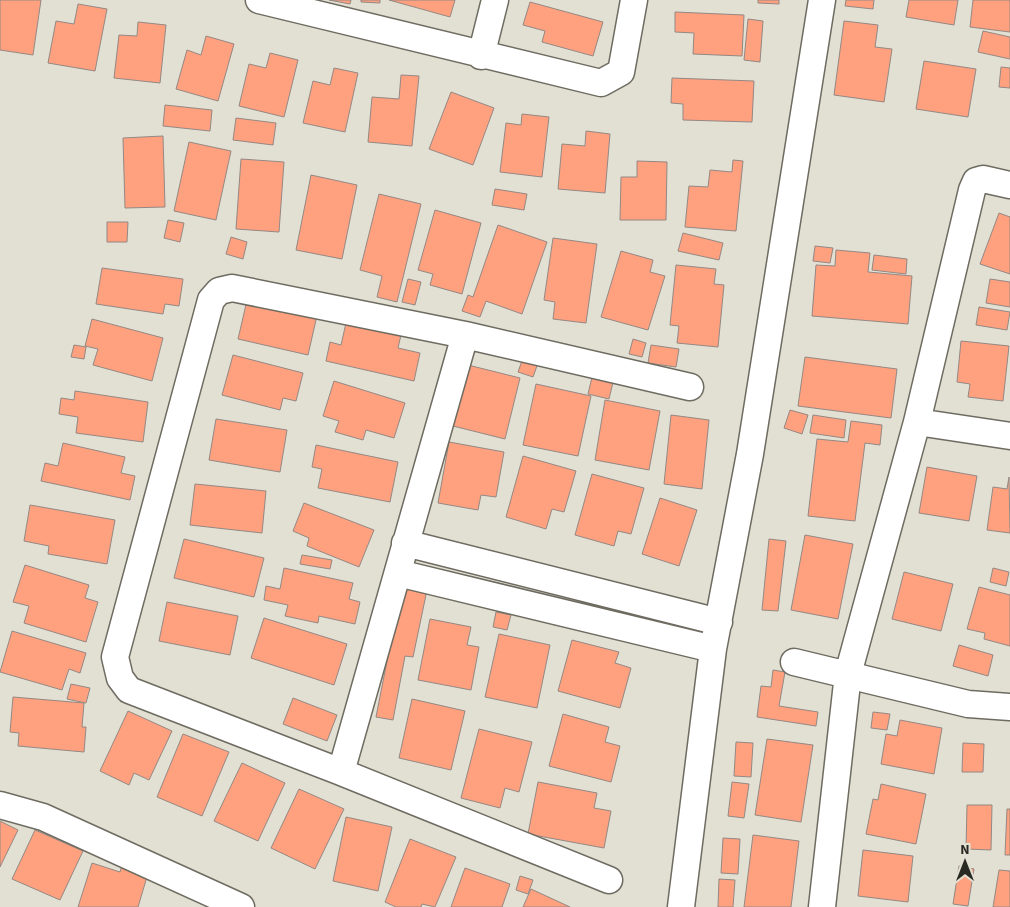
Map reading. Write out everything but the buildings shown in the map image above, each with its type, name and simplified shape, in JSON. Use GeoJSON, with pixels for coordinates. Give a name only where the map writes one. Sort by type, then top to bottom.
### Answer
{"type":"FeatureCollection","features":[{"type":"Feature","properties":{"kind":"street"},"geometry":{"type":"LineString","coordinates":[[259,0],[481,56],[601,83],[621,72],[634,0]]}},
{"type":"Feature","properties":{"kind":"street"},"geometry":{"type":"LineString","coordinates":[[481,56],[495,0]]}},
{"type":"Feature","properties":{"kind":"street"},"geometry":{"type":"LineString","coordinates":[[681,907],[713,649],[750,454],[822,0]]}},
{"type":"Feature","properties":{"kind":"street"},"geometry":{"type":"LineString","coordinates":[[822,907],[848,674],[917,422],[976,181],[983,179],[1010,184]]}},
{"type":"Feature","properties":{"kind":"street"},"geometry":{"type":"LineString","coordinates":[[609,880],[341,772],[129,690],[116,669],[115,657],[212,300],[219,291],[232,288],[465,335],[690,387]]}},
{"type":"Feature","properties":{"kind":"street"},"geometry":{"type":"LineString","coordinates":[[341,772],[465,335]]}},
{"type":"Feature","properties":{"kind":"street"},"geometry":{"type":"LineString","coordinates":[[917,422],[1010,436]]}},
{"type":"Feature","properties":{"kind":"street"},"geometry":{"type":"LineString","coordinates":[[405,544],[719,622]]}},
{"type":"Feature","properties":{"kind":"street"},"geometry":{"type":"LineString","coordinates":[[398,573],[713,649]]}},
{"type":"Feature","properties":{"kind":"street"},"geometry":{"type":"LineString","coordinates":[[794,662],[968,704],[1010,707]]}},
{"type":"Feature","properties":{"kind":"street"},"geometry":{"type":"LineString","coordinates":[[0,805],[43,817],[241,907]]}}]}
